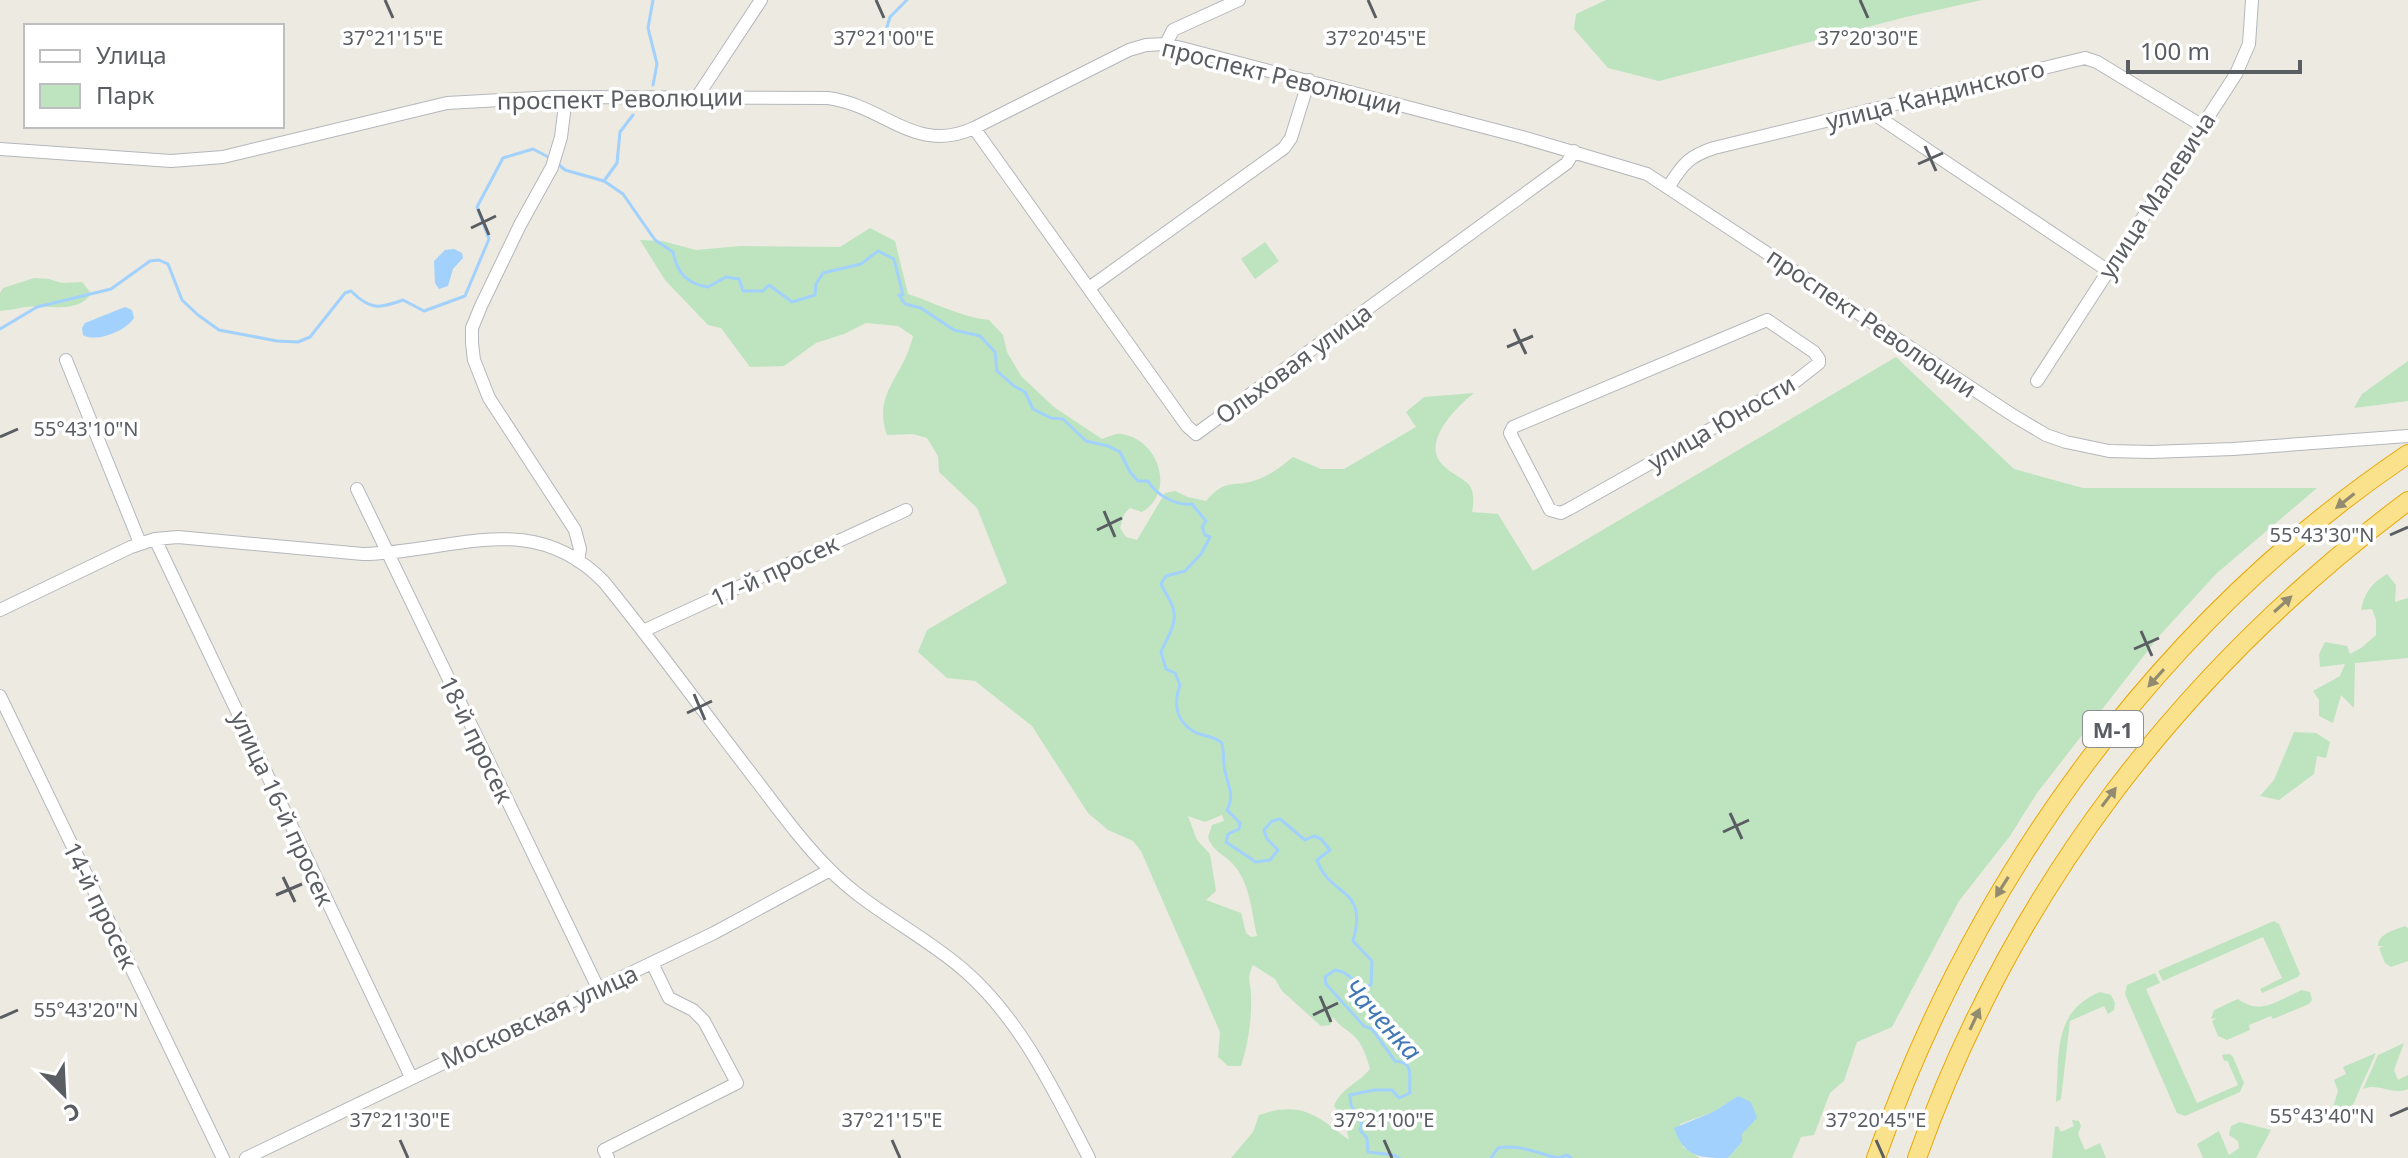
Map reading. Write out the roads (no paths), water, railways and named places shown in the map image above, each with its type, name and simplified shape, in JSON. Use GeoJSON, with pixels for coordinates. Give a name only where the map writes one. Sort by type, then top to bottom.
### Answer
{"type":"FeatureCollection","features":[{"type":"Feature","properties":{"kind":"highway","name":"М-1"},"geometry":{"type":"LineString","coordinates":[[1876,1158],[1907,1076],[1940,1002],[1992,902],[2036,834],[2111,731],[2152,682],[2237,594],[2330,513],[2408,454]]}},
{"type":"Feature","properties":{"kind":"highway","name":"М-1"},"geometry":{"type":"LineString","coordinates":[[1917,1158],[1974,1019],[2025,921],[2059,867],[2141,755],[2190,697],[2264,622],[2354,543],[2408,501]]}},
{"type":"Feature","properties":{"kind":"street"},"geometry":{"type":"LineString","coordinates":[[697,97],[761,0]]}},
{"type":"Feature","properties":{"kind":"street"},"geometry":{"type":"LineString","coordinates":[[1166,44],[1173,30],[1239,0]]}},
{"type":"Feature","properties":{"kind":"street","name":"улица Малевича"},"geometry":{"type":"LineString","coordinates":[[2037,381],[2236,74],[2249,44],[2252,0]]}},
{"type":"Feature","properties":{"kind":"street","name":"проспект Революции"},"geometry":{"type":"LineString","coordinates":[[0,149],[171,161],[210,158],[269,147],[447,103],[566,97],[848,100],[919,134],[948,138],[1129,50],[1166,44],[1574,151],[1647,174],[2046,435],[2088,449],[2151,452],[2233,449],[2408,436]]}},
{"type":"Feature","properties":{"kind":"street","name":"улица Кандинского"},"geometry":{"type":"LineString","coordinates":[[1669,186],[1683,163],[1698,154],[2085,58],[2092,59],[2201,125]]}},
{"type":"Feature","properties":{"kind":"street"},"geometry":{"type":"LineString","coordinates":[[1089,288],[1284,148],[1291,138],[1309,80]]}},
{"type":"Feature","properties":{"kind":"street"},"geometry":{"type":"LineString","coordinates":[[566,97],[552,167],[481,306],[472,328],[472,343],[474,360],[489,398],[575,530],[580,549],[578,561]]}},
{"type":"Feature","properties":{"kind":"street"},"geometry":{"type":"LineString","coordinates":[[1868,110],[2107,270]]}},
{"type":"Feature","properties":{"kind":"street","name":"Ольховая улица"},"geometry":{"type":"LineString","coordinates":[[974,128],[1187,426],[1196,434],[1567,163],[1574,151]]}},
{"type":"Feature","properties":{"kind":"street","name":"улица Юности"},"geometry":{"type":"LineString","coordinates":[[1763,321],[1774,323],[1819,359],[1819,363],[1796,381],[1569,509],[1555,512],[1550,510],[1510,433],[1519,423],[1570,403],[1763,321]]}},
{"type":"Feature","properties":{"kind":"street"},"geometry":{"type":"LineString","coordinates":[[66,360],[140,543]]}},
{"type":"Feature","properties":{"kind":"street","name":"18-й просек"},"geometry":{"type":"LineString","coordinates":[[357,489],[598,988]]}},
{"type":"Feature","properties":{"kind":"street","name":"17-й просек"},"geometry":{"type":"LineString","coordinates":[[643,631],[906,510]]}},
{"type":"Feature","properties":{"kind":"street"},"geometry":{"type":"LineString","coordinates":[[0,610],[140,543],[178,537],[387,554],[492,538],[515,538],[537,543],[578,561],[604,582],[745,767],[830,870],[865,900],[966,971],[984,989],[1043,1070],[1089,1158]]}},
{"type":"Feature","properties":{"kind":"street","name":"улица 16-й просек"},"geometry":{"type":"LineString","coordinates":[[155,539],[411,1077]]}},
{"type":"Feature","properties":{"kind":"street","name":"14-й просек"},"geometry":{"type":"LineString","coordinates":[[0,696],[223,1158]]}},
{"type":"Feature","properties":{"kind":"street","name":"Московская улица"},"geometry":{"type":"LineString","coordinates":[[246,1158],[740,920],[830,870]]}},
{"type":"Feature","properties":{"kind":"street"},"geometry":{"type":"LineString","coordinates":[[608,1158],[604,1150],[737,1083],[704,1021],[693,1010],[669,998],[652,963]]}},
{"type":"Feature","properties":{"kind":"water"},"geometry":{"type":"Polygon","coordinates":[[[454,249],[462,253],[463,258],[453,269],[448,286],[439,289],[435,283],[434,261],[445,250],[454,249]]]}},
{"type":"Feature","properties":{"kind":"water"},"geometry":{"type":"Polygon","coordinates":[[[125,307],[132,310],[134,318],[124,327],[103,337],[83,335],[85,323],[125,307]]]}},
{"type":"Feature","properties":{"kind":"water"},"geometry":{"type":"Polygon","coordinates":[[[1738,1096],[1751,1102],[1757,1118],[1742,1134],[1742,1142],[1728,1158],[1710,1158],[1688,1151],[1674,1128],[1713,1112],[1738,1096]]]}},
{"type":"Feature","properties":{"kind":"waterway"},"geometry":{"type":"LineString","coordinates":[[653,0],[648,28],[657,64],[653,85]]}},
{"type":"Feature","properties":{"kind":"waterway"},"geometry":{"type":"LineString","coordinates":[[887,27],[890,17],[907,0]]}},
{"type":"Feature","properties":{"kind":"waterway"},"geometry":{"type":"LineString","coordinates":[[604,181],[617,163],[620,132],[633,115]]}},
{"type":"Feature","properties":{"kind":"waterway","name":"Чаченка"},"geometry":{"type":"LineString","coordinates":[[0,329],[37,307],[111,289],[150,261],[159,260],[168,264],[182,300],[219,330],[298,342],[310,337],[345,293],[351,291],[369,305],[381,306],[403,300],[424,311],[465,296],[489,239],[477,207],[503,158],[533,149],[552,159]]}},
{"type":"Feature","properties":{"kind":"waterway","name":"Чаченка"},"geometry":{"type":"LineString","coordinates":[[558,164],[565,170],[604,181],[623,194],[655,240],[673,252],[684,276],[708,287],[726,277],[739,279],[743,291],[763,291],[769,285],[792,302],[815,295],[816,284],[823,273],[861,264],[878,251],[894,259],[903,295],[899,295],[905,304],[921,308],[954,330],[980,336],[995,352],[997,371],[1025,392],[1033,409],[1051,418],[1063,419],[1086,441],[1120,452],[1138,481],[1148,481],[1167,498],[1192,504],[1206,521],[1202,527],[1205,535],[1210,537],[1201,554],[1185,571],[1166,576],[1161,584],[1174,614],[1173,625],[1161,652],[1166,669],[1175,673],[1180,685],[1177,698],[1179,716],[1193,731],[1222,743],[1231,795],[1227,810],[1240,823],[1239,829],[1228,834],[1226,842],[1256,862],[1270,860],[1278,850],[1267,839],[1264,830],[1272,821],[1280,819],[1305,840],[1314,836],[1330,850],[1317,860],[1330,881],[1352,901],[1357,923],[1353,941],[1372,961],[1371,985],[1364,987],[1335,970],[1325,977],[1326,984],[1364,1026],[1372,1029],[1395,1061],[1406,1064],[1410,1072],[1410,1093],[1399,1098],[1392,1090],[1374,1090],[1350,1095],[1351,1105],[1362,1124],[1360,1130],[1367,1138],[1368,1152],[1399,1158]]}},
{"type":"Feature","properties":{"kind":"waterway","name":"Чаченка"},"geometry":{"type":"LineString","coordinates":[[1491,1158],[1498,1148],[1505,1147],[1557,1158]]}},
{"type":"Feature","properties":{"kind":"waterway","name":"Чаченка"},"geometry":{"type":"LineString","coordinates":[[1558,1158],[1567,1155],[1571,1158]]}}]}
